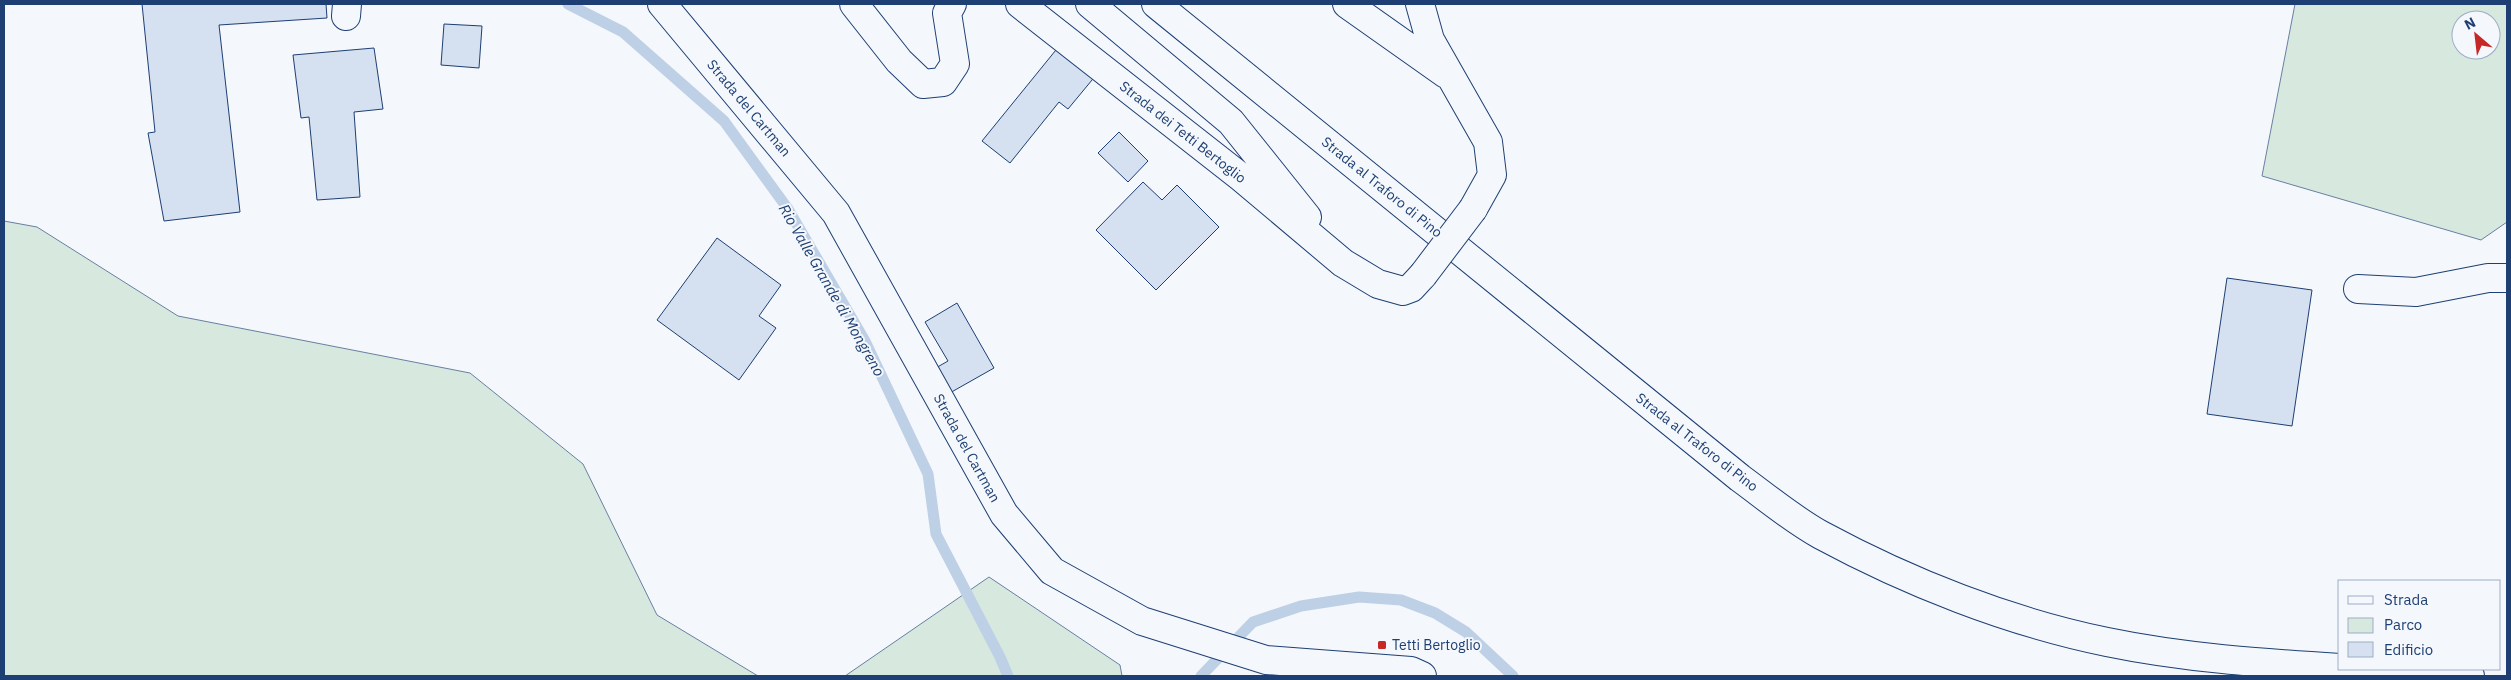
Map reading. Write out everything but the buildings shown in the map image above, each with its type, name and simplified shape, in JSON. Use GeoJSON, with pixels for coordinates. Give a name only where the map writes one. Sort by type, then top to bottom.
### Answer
{"type":"FeatureCollection","features":[{"type":"Feature","properties":{"kind":"street","name":"Strada del Cartman"},"geometry":{"type":"LineString","coordinates":[[662,4],[836,213],[1004,514],[1052,571],[1142,622],[1266,660],[1411,671],[1422,676]]}},
{"type":"Feature","properties":{"kind":"street"},"geometry":{"type":"LineString","coordinates":[[854,4],[899,61],[922,84],[943,82],[955,64],[947,13],[952,4]]}},
{"type":"Feature","properties":{"kind":"street","name":"Strada dei Tetti Bertoglio"},"geometry":{"type":"LineString","coordinates":[[1020,4],[1234,172],[1343,263],[1378,284],[1403,291],[1411,288],[1424,275],[1473,209],[1492,175],[1488,142],[1430,40],[1420,4]]}},
{"type":"Feature","properties":{"kind":"street","name":"Strada dei Tetti Bertoglio"},"geometry":{"type":"LineString","coordinates":[[1090,4],[1231,122],[1343,263]]}},
{"type":"Feature","properties":{"kind":"street","name":"Strada al Traforo di Pino"},"geometry":{"type":"LineString","coordinates":[[1156,4],[1740,478],[1819,534],[1902,574],[2007,616],[2106,642],[2208,659],[2338,670]]}},
{"type":"Feature","properties":{"kind":"street"},"geometry":{"type":"LineString","coordinates":[[1347,4],[1452,78]]}},
{"type":"Feature","properties":{"kind":"street"},"geometry":{"type":"LineString","coordinates":[[2358,289],[2416,292],[2488,278],[2507,278]]}},
{"type":"Feature","properties":{"kind":"street","name":"Strada al Traforo di Pino"},"geometry":{"type":"LineString","coordinates":[[2341,670],[2470,676]]}},
{"type":"Feature","properties":{"kind":"green space"},"geometry":{"type":"Polygon","coordinates":[[[2295,4],[2507,4],[2507,222],[2481,240],[2262,176],[2295,4]]]}},
{"type":"Feature","properties":{"kind":"green space"},"geometry":{"type":"Polygon","coordinates":[[[4,221],[37,227],[178,316],[470,373],[583,464],[657,615],[758,676],[4,676],[4,221]]]}},
{"type":"Feature","properties":{"kind":"green space"},"geometry":{"type":"Polygon","coordinates":[[[989,577],[1120,665],[1122,676],[845,676],[989,577]]]}},
{"type":"Feature","properties":{"kind":"waterway","name":"Rio Valle Grande di Mongreno"},"geometry":{"type":"LineString","coordinates":[[568,4],[623,32],[724,121],[788,209],[865,341],[928,474],[936,534],[1008,676]]}},
{"type":"Feature","properties":{"kind":"waterway","name":"Rio Valle Grande di Mongreno"},"geometry":{"type":"LineString","coordinates":[[1201,676],[1253,622],[1301,606],[1359,597],[1401,600],[1435,613],[1466,632],[1513,676]]}},
{"type":"Feature","properties":{"kind":"place","name":"Tetti Bertoglio"},"geometry":{"type":"Point","coordinates":[1382,645]}}]}
